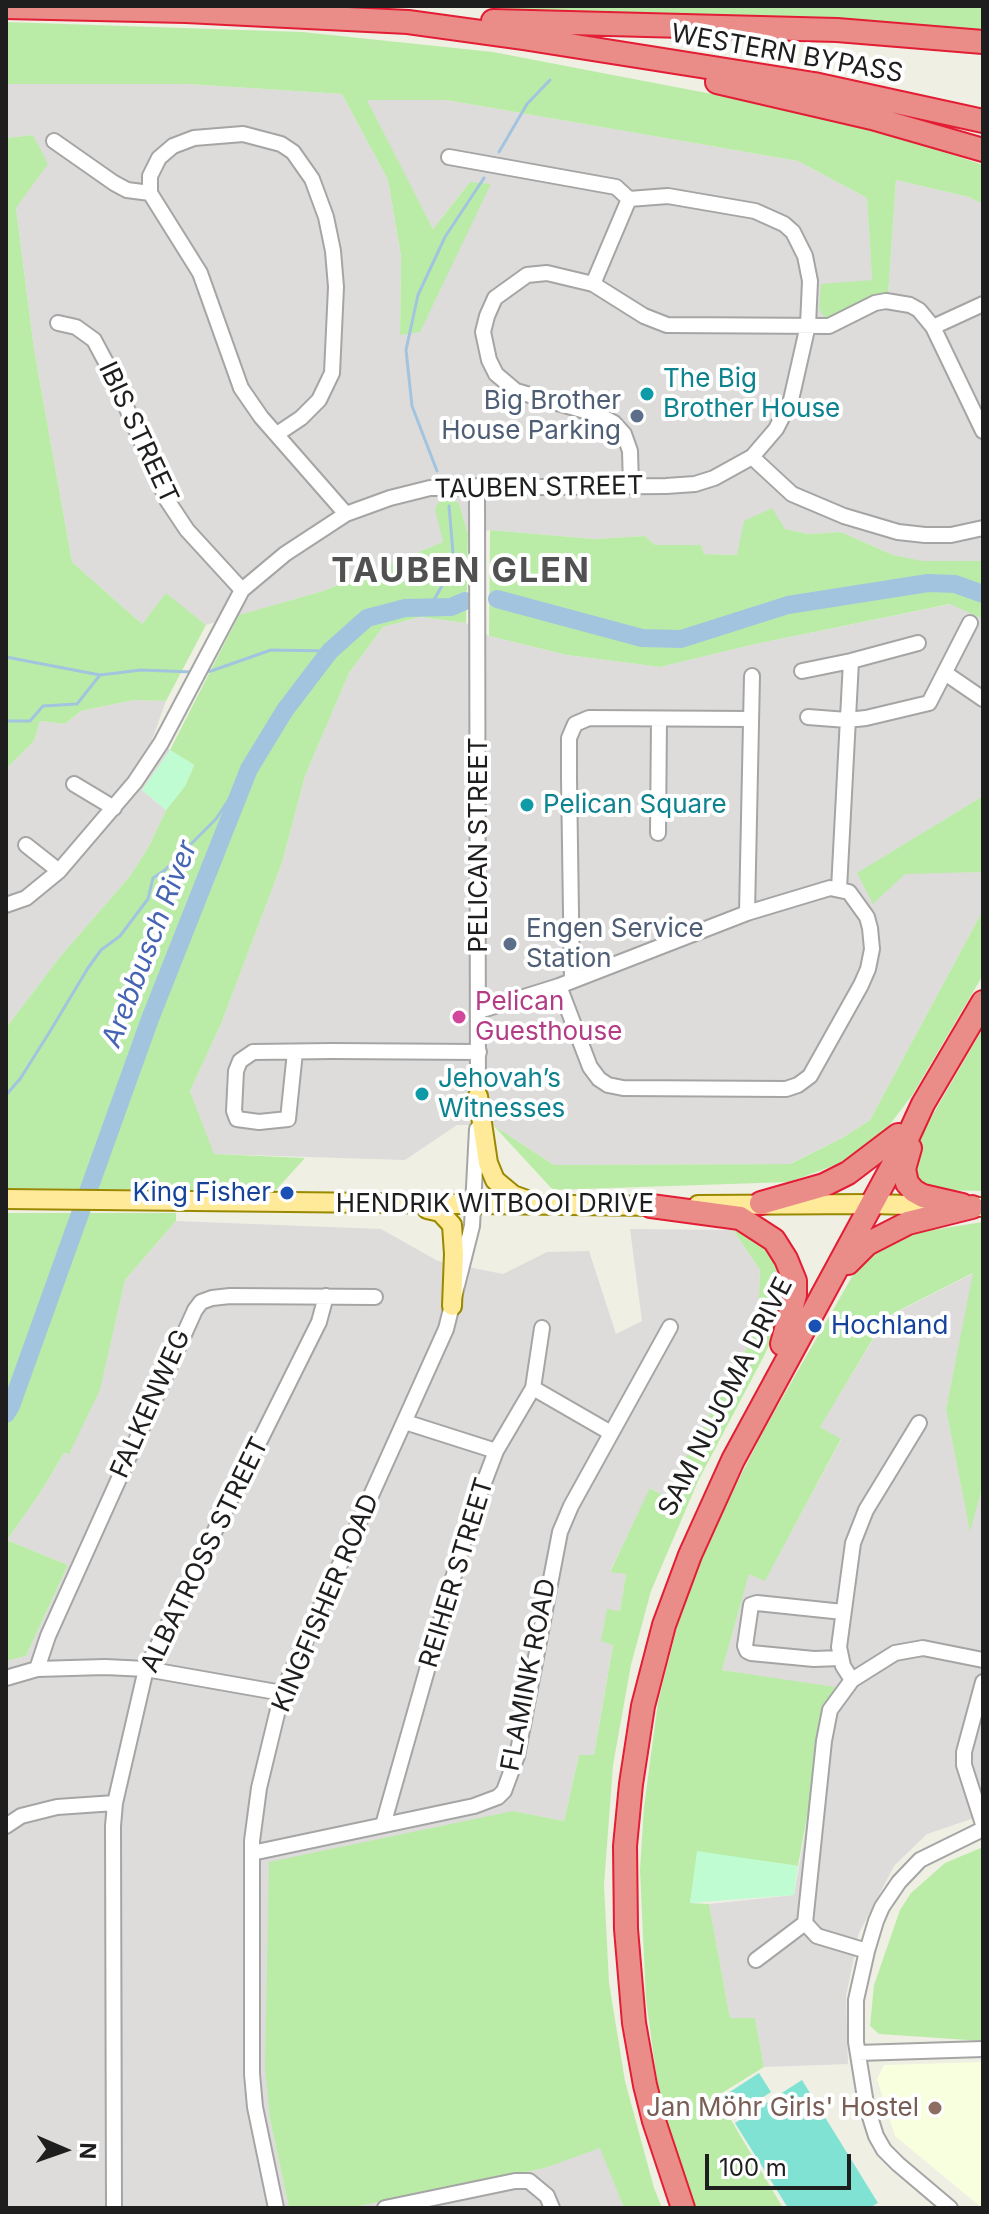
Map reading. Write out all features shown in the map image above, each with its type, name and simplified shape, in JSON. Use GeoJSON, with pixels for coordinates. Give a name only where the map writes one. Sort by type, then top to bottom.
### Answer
{"type":"FeatureCollection","features":[{"type":"Feature","properties":{"kind":"highway","name":"WESTERN BYPASS"},"geometry":{"type":"LineString","coordinates":[[6,7],[186,11],[408,22],[814,84],[983,121]]}},
{"type":"Feature","properties":{"kind":"highway"},"geometry":{"type":"LineString","coordinates":[[408,22],[501,21],[837,30],[983,42]]}},
{"type":"Feature","properties":{"kind":"highway"},"geometry":{"type":"LineString","coordinates":[[524,38],[872,118],[983,150]]}},
{"type":"Feature","properties":{"kind":"highway","name":"SAM NUJOMA DRIVE"},"geometry":{"type":"LineString","coordinates":[[672,2208],[640,2110],[624,2021],[613,1899],[614,1831],[620,1770],[650,1631],[682,1545],[725,1450],[782,1344],[983,1002]]}},
{"type":"Feature","properties":{"kind":"highway"},"geometry":{"type":"LineString","coordinates":[[923,1104],[904,1169],[907,1183],[923,1196],[977,1207]]}},
{"type":"Feature","properties":{"kind":"highway","name":"SAM NUJOMA DRIVE"},"geometry":{"type":"LineString","coordinates":[[683,2208],[654,2121],[634,2023],[626,1929],[625,1846],[640,1721],[664,1625],[690,1555],[733,1460],[830,1283],[898,1135],[923,1104]]}},
{"type":"Feature","properties":{"kind":"highway"},"geometry":{"type":"LineString","coordinates":[[761,1203],[824,1185],[848,1173],[898,1135]]}},
{"type":"Feature","properties":{"kind":"highway"},"geometry":{"type":"LineString","coordinates":[[651,1206],[740,1218],[774,1240],[795,1281],[795,1295],[782,1344]]}},
{"type":"Feature","properties":{"kind":"highway"},"geometry":{"type":"LineString","coordinates":[[830,1283],[859,1251],[881,1236],[924,1217],[977,1207]]}},
{"type":"Feature","properties":{"kind":"main road"},"geometry":{"type":"LineString","coordinates":[[478,1096],[488,1163],[495,1180],[513,1195],[545,1203]]}},
{"type":"Feature","properties":{"kind":"main road","name":"HENDRIK WITBOOI DRIVE"},"geometry":{"type":"LineString","coordinates":[[6,1199],[977,1207]]}},
{"type":"Feature","properties":{"kind":"main road"},"geometry":{"type":"LineString","coordinates":[[377,1204],[432,1210],[449,1220],[454,1238],[452,1306]]}},
{"type":"Feature","properties":{"kind":"street"},"geometry":{"type":"LineString","coordinates":[[277,434],[301,418],[319,400],[332,373],[336,287],[326,217],[312,179],[293,152],[281,144],[256,136],[194,138],[173,146],[159,158],[150,176],[150,193],[200,273],[241,388],[277,434],[346,514]]}},
{"type":"Feature","properties":{"kind":"street"},"geometry":{"type":"LineString","coordinates":[[54,141],[114,183],[127,190],[150,193]]}},
{"type":"Feature","properties":{"kind":"street"},"geometry":{"type":"LineString","coordinates":[[449,157],[616,187],[629,199],[593,284]]}},
{"type":"Feature","properties":{"kind":"street","name":"TAUBEN STREET"},"geometry":{"type":"LineString","coordinates":[[6,905],[26,898],[59,871],[114,808],[152,756],[242,590],[285,554],[346,514],[430,488],[695,484],[714,478],[752,457],[776,429],[791,400],[808,325],[810,281],[805,256],[793,232],[784,224],[755,211],[668,196],[629,199]]}},
{"type":"Feature","properties":{"kind":"street"},"geometry":{"type":"LineString","coordinates":[[631,486],[630,451],[624,434],[614,423],[599,415],[516,391],[496,374],[485,348],[483,332],[495,298],[527,275],[547,273],[593,284],[644,316],[667,325],[837,324],[875,303],[899,302],[919,310],[933,327],[983,431]]}},
{"type":"Feature","properties":{"kind":"street"},"geometry":{"type":"LineString","coordinates":[[933,327],[983,304]]}},
{"type":"Feature","properties":{"kind":"street","name":"IBIS STREET"},"geometry":{"type":"LineString","coordinates":[[58,323],[76,327],[94,340],[167,500],[187,530],[242,590]]}},
{"type":"Feature","properties":{"kind":"street"},"geometry":{"type":"LineString","coordinates":[[752,457],[792,494],[844,516],[898,532],[925,535],[951,535],[983,528]]}},
{"type":"Feature","properties":{"kind":"street","name":"PELICAN STREET"},"geometry":{"type":"LineString","coordinates":[[474,1204],[479,1052],[477,486]]}},
{"type":"Feature","properties":{"kind":"street"},"geometry":{"type":"LineString","coordinates":[[808,717],[847,720],[888,715],[929,703],[970,623]]}},
{"type":"Feature","properties":{"kind":"street"},"geometry":{"type":"LineString","coordinates":[[802,671],[918,643]]}},
{"type":"Feature","properties":{"kind":"street"},"geometry":{"type":"LineString","coordinates":[[839,889],[851,661]]}},
{"type":"Feature","properties":{"kind":"street"},"geometry":{"type":"LineString","coordinates":[[945,673],[983,699]]}},
{"type":"Feature","properties":{"kind":"street"},"geometry":{"type":"LineString","coordinates":[[747,913],[752,676]]}},
{"type":"Feature","properties":{"kind":"street"},"geometry":{"type":"LineString","coordinates":[[479,1011],[566,983],[747,913],[815,892],[839,889],[849,892],[867,917],[872,949],[868,969],[810,1076],[786,1089],[608,1085],[590,1067],[566,983],[571,730],[580,720],[589,718],[750,719]]}},
{"type":"Feature","properties":{"kind":"street"},"geometry":{"type":"LineString","coordinates":[[658,833],[659,719]]}},
{"type":"Feature","properties":{"kind":"street"},"geometry":{"type":"LineString","coordinates":[[74,784],[114,808]]}},
{"type":"Feature","properties":{"kind":"street"},"geometry":{"type":"LineString","coordinates":[[26,845],[59,871]]}},
{"type":"Feature","properties":{"kind":"street"},"geometry":{"type":"LineString","coordinates":[[295,1052],[288,1119],[259,1122],[237,1119],[234,1083],[240,1061],[253,1052],[295,1052],[479,1052]]}},
{"type":"Feature","properties":{"kind":"street","name":"KINGFISHER ROAD"},"geometry":{"type":"LineString","coordinates":[[276,2208],[253,2083],[252,1853],[259,1788],[282,1693],[437,1353],[467,1251],[474,1204]]}},
{"type":"Feature","properties":{"kind":"street","name":"FALKENWEG"},"geometry":{"type":"LineString","coordinates":[[37,1669],[48,1636],[201,1302],[230,1296],[375,1297]]}},
{"type":"Feature","properties":{"kind":"street","name":"ALBATROSS STREET"},"geometry":{"type":"LineString","coordinates":[[114,2208],[115,1803],[146,1669],[319,1322],[326,1296]]}},
{"type":"Feature","properties":{"kind":"street","name":"FLAMINK ROAD"},"geometry":{"type":"LineString","coordinates":[[252,1853],[486,1803],[504,1791],[517,1756],[560,1532],[571,1506],[670,1327]]}},
{"type":"Feature","properties":{"kind":"street","name":"REIHER STREET"},"geometry":{"type":"LineString","coordinates":[[383,1825],[469,1522],[496,1451],[533,1388],[542,1328]]}},
{"type":"Feature","properties":{"kind":"street"},"geometry":{"type":"LineString","coordinates":[[533,1388],[611,1433]]}},
{"type":"Feature","properties":{"kind":"street"},"geometry":{"type":"LineString","coordinates":[[405,1422],[496,1451]]}},
{"type":"Feature","properties":{"kind":"street"},"geometry":{"type":"LineString","coordinates":[[852,1680],[840,1658],[853,1543],[858,1525],[919,1423]]}},
{"type":"Feature","properties":{"kind":"street"},"geometry":{"type":"LineString","coordinates":[[840,1658],[814,1659],[751,1653],[745,1646],[751,1605],[757,1603],[843,1612]]}},
{"type":"Feature","properties":{"kind":"street"},"geometry":{"type":"LineString","coordinates":[[756,1960],[805,1923],[827,1725],[834,1703],[852,1680],[895,1653],[935,1650],[983,1660]]}},
{"type":"Feature","properties":{"kind":"street"},"geometry":{"type":"LineString","coordinates":[[6,1678],[37,1669],[146,1669],[282,1693]]}},
{"type":"Feature","properties":{"kind":"street"},"geometry":{"type":"LineString","coordinates":[[950,2208],[898,2164],[876,2136],[866,2104],[858,2053],[856,2009],[867,1951],[882,1907],[911,1869],[937,1850],[983,1827],[964,1765],[964,1752],[983,1682]]}},
{"type":"Feature","properties":{"kind":"street"},"geometry":{"type":"LineString","coordinates":[[6,1826],[21,1816],[57,1807],[115,1803]]}},
{"type":"Feature","properties":{"kind":"street"},"geometry":{"type":"LineString","coordinates":[[805,1923],[817,1936],[867,1951]]}},
{"type":"Feature","properties":{"kind":"street"},"geometry":{"type":"LineString","coordinates":[[858,2053],[983,2049]]}},
{"type":"Feature","properties":{"kind":"street"},"geometry":{"type":"LineString","coordinates":[[385,2208],[515,2181],[529,2181],[547,2196],[552,2208]]}},
{"type":"Feature","properties":{"kind":"shaded area"},"geometry":{"type":"Polygon","coordinates":[[[6,84],[187,84],[342,94],[388,180],[401,256],[400,334],[470,182],[433,229],[366,100],[446,100],[798,161],[867,198],[872,280],[888,296],[896,180],[969,197],[983,204],[983,561],[922,562],[893,555],[841,532],[809,534],[785,529],[738,555],[704,554],[701,545],[655,545],[645,536],[594,539],[490,530],[468,534],[459,503],[443,542],[323,591],[206,625],[166,594],[142,624],[72,562],[34,349],[16,208],[33,135],[6,138],[6,84]]]}},
{"type":"Feature","properties":{"kind":"shaded area"},"geometry":{"type":"Polygon","coordinates":[[[951,604],[983,619],[983,796],[858,873],[983,872],[983,910],[870,1120],[844,1137],[789,1164],[554,1165],[493,1125],[457,1125],[405,1160],[213,1154],[190,1091],[221,1024],[282,863],[305,776],[349,673],[383,627],[420,617],[466,623],[489,636],[567,655],[660,667],[951,604]]]}},
{"type":"Feature","properties":{"kind":"shaded area"},"geometry":{"type":"Polygon","coordinates":[[[134,700],[166,701],[152,740],[170,750],[142,790],[166,810],[130,876],[59,958],[6,1028],[6,769],[34,741],[40,721],[65,724],[81,711],[134,700]]]}},
{"type":"Feature","properties":{"kind":"shaded area"},"geometry":{"type":"Polygon","coordinates":[[[176,1221],[381,1229],[438,1261],[503,1274],[547,1252],[589,1251],[616,1334],[642,1321],[630,1229],[733,1230],[760,1270],[758,1328],[664,1497],[651,1488],[610,1571],[626,1574],[620,1612],[602,1641],[613,1644],[594,1755],[579,1755],[564,1821],[513,1811],[270,2119],[289,2208],[6,2208],[6,1661],[26,1656],[68,1565],[7,1540],[64,1453],[68,1454],[101,1384],[125,1280],[176,1221]]]}},
{"type":"Feature","properties":{"kind":"shaded area"},"geometry":{"type":"Polygon","coordinates":[[[974,1273],[946,1409],[970,1530],[983,1485],[983,1815],[927,1834],[894,1866],[859,1933],[846,1996],[848,2064],[764,2067],[755,2019],[730,2019],[709,1904],[794,1895],[827,1706],[835,1688],[722,1670],[749,1573],[765,1580],[841,1440],[819,1427],[887,1317],[974,1273]]]}},
{"type":"Feature","properties":{"kind":"shaded area","name":"Jan Möhr Girls' Hostel"},"geometry":{"type":"Polygon","coordinates":[[[983,2062],[982,2208],[895,2136],[877,2079],[884,2065],[983,2062]]]}},
{"type":"Feature","properties":{"kind":"shaded area"},"geometry":{"type":"Polygon","coordinates":[[[759,2073],[771,2092],[734,2116],[722,2097],[759,2073]]]}},
{"type":"Feature","properties":{"kind":"shaded area"},"geometry":{"type":"Polygon","coordinates":[[[802,2080],[878,2203],[869,2208],[788,2208],[735,2123],[802,2080]]]}},
{"type":"Feature","properties":{"kind":"shaded area"},"geometry":{"type":"Polygon","coordinates":[[[601,2147],[624,2208],[350,2208],[545,2168],[601,2147]]]}},
{"type":"Feature","properties":{"kind":"green space"},"geometry":{"type":"Polygon","coordinates":[[[454,6],[983,6],[983,35],[743,20],[454,6]]]}},
{"type":"Feature","properties":{"kind":"green space"},"geometry":{"type":"Polygon","coordinates":[[[6,22],[302,32],[493,52],[874,128],[983,165],[983,204],[969,197],[896,180],[888,296],[826,320],[819,309],[821,284],[872,280],[867,198],[798,161],[446,100],[367,100],[433,229],[470,182],[491,184],[420,332],[400,335],[401,256],[388,180],[342,94],[187,84],[6,84],[6,22]]]}},
{"type":"Feature","properties":{"kind":"green space"},"geometry":{"type":"Polygon","coordinates":[[[33,135],[48,164],[16,208],[34,349],[72,562],[142,624],[166,593],[206,625],[166,701],[134,700],[81,711],[65,724],[40,721],[34,741],[6,769],[6,138],[33,135]]]}},
{"type":"Feature","properties":{"kind":"green space"},"geometry":{"type":"Polygon","coordinates":[[[451,500],[459,503],[468,534],[466,623],[420,617],[383,627],[349,673],[305,776],[282,863],[221,1024],[190,1091],[214,1154],[305,1158],[275,1191],[6,1188],[6,1028],[59,958],[130,876],[166,810],[185,786],[194,765],[170,750],[239,615],[323,591],[443,542],[435,509],[439,502],[451,500]]]}},
{"type":"Feature","properties":{"kind":"green space"},"geometry":{"type":"Polygon","coordinates":[[[772,508],[785,529],[809,534],[841,532],[893,555],[922,561],[983,561],[983,619],[950,604],[660,667],[567,655],[489,636],[490,530],[594,539],[645,536],[655,545],[701,545],[704,554],[737,555],[744,521],[772,508]]]}},
{"type":"Feature","properties":{"kind":"green space"},"geometry":{"type":"Polygon","coordinates":[[[170,750],[194,765],[185,786],[166,810],[142,790],[170,750]]]}},
{"type":"Feature","properties":{"kind":"green space"},"geometry":{"type":"Polygon","coordinates":[[[983,796],[983,872],[905,874],[873,904],[857,873],[983,796]]]}},
{"type":"Feature","properties":{"kind":"green space"},"geometry":{"type":"Polygon","coordinates":[[[983,910],[983,975],[913,1094],[888,1127],[849,1160],[789,1182],[553,1190],[493,1125],[554,1165],[790,1164],[870,1120],[983,910]]]}},
{"type":"Feature","properties":{"kind":"green space"},"geometry":{"type":"Polygon","coordinates":[[[983,1028],[983,1191],[933,1190],[920,1184],[914,1174],[917,1142],[983,1028]]]}},
{"type":"Feature","properties":{"kind":"green space"},"geometry":{"type":"Polygon","coordinates":[[[6,1213],[176,1213],[176,1221],[125,1280],[100,1390],[69,1454],[64,1453],[7,1540],[68,1565],[26,1656],[6,1661],[6,1213]]]}},
{"type":"Feature","properties":{"kind":"green space"},"geometry":{"type":"Polygon","coordinates":[[[983,1222],[983,1485],[970,1532],[946,1409],[973,1273],[886,1317],[820,1427],[841,1439],[765,1581],[749,1574],[722,1670],[835,1687],[827,1706],[798,1866],[698,1852],[690,1903],[709,1904],[730,2018],[755,2018],[764,2067],[717,2096],[783,2208],[693,2208],[662,2116],[646,2000],[640,1870],[644,1807],[658,1702],[678,1623],[710,1536],[765,1428],[861,1261],[896,1240],[926,1231],[983,1222]]]}},
{"type":"Feature","properties":{"kind":"green space"},"geometry":{"type":"Polygon","coordinates":[[[743,1227],[762,1241],[777,1259],[785,1287],[781,1318],[698,1481],[651,1591],[631,1665],[613,1765],[604,1885],[609,1983],[625,2081],[662,2208],[624,2208],[600,2148],[545,2168],[350,2208],[289,2208],[270,2119],[265,2067],[269,1862],[513,1811],[564,1821],[579,1755],[594,1755],[613,1645],[601,1641],[607,1609],[620,1611],[626,1574],[610,1572],[650,1488],[664,1496],[758,1328],[760,1270],[733,1230],[743,1227]]]}},
{"type":"Feature","properties":{"kind":"green space"},"geometry":{"type":"Polygon","coordinates":[[[983,1847],[983,2041],[879,2034],[870,2026],[874,1985],[900,1910],[911,1893],[945,1863],[983,1847]]]}},
{"type":"Feature","properties":{"kind":"green space"},"geometry":{"type":"Polygon","coordinates":[[[697,1851],[798,1866],[794,1895],[690,1903],[697,1851]]]}},
{"type":"Feature","properties":{"kind":"waterway"},"geometry":{"type":"LineString","coordinates":[[499,152],[527,104],[550,80]]}},
{"type":"Feature","properties":{"kind":"waterway"},"geometry":{"type":"LineString","coordinates":[[437,471],[412,406],[406,350],[418,295],[445,237],[484,178]]}},
{"type":"Feature","properties":{"kind":"waterway"},"geometry":{"type":"LineString","coordinates":[[430,607],[443,584],[453,553],[449,506]]}},
{"type":"Feature","properties":{"kind":"waterway","name":"Arebbusch River"},"geometry":{"type":"LineString","coordinates":[[497,599],[642,638],[681,639],[788,605],[928,583],[955,584],[983,594]]}},
{"type":"Feature","properties":{"kind":"waterway","name":"Arebbusch River"},"geometry":{"type":"LineString","coordinates":[[6,1414],[150,1019],[249,769],[285,710],[330,651],[367,618],[405,608],[451,607],[465,601]]}},
{"type":"Feature","properties":{"kind":"waterway"},"geometry":{"type":"LineString","coordinates":[[204,672],[271,650],[330,651]]}},
{"type":"Feature","properties":{"kind":"waterway"},"geometry":{"type":"LineString","coordinates":[[6,657],[100,675],[141,670],[192,672]]}},
{"type":"Feature","properties":{"kind":"waterway"},"geometry":{"type":"LineString","coordinates":[[6,721],[30,721],[43,706],[77,704],[100,675]]}},
{"type":"Feature","properties":{"kind":"waterway"},"geometry":{"type":"LineString","coordinates":[[6,1095],[20,1079],[101,950],[120,936],[148,899],[153,878],[216,819],[249,769]]}},
{"type":"Feature","properties":{"kind":"place","name":"The Big Brother House"},"geometry":{"type":"Point","coordinates":[647,394]}},
{"type":"Feature","properties":{"kind":"place","name":"Big Brother House Parking"},"geometry":{"type":"Point","coordinates":[637,416]}},
{"type":"Feature","properties":{"kind":"place","name":"Pelican Square"},"geometry":{"type":"Point","coordinates":[527,805]}},
{"type":"Feature","properties":{"kind":"place","name":"Engen Service Station"},"geometry":{"type":"Point","coordinates":[510,944]}},
{"type":"Feature","properties":{"kind":"place","name":"Pelican Guesthouse"},"geometry":{"type":"Point","coordinates":[459,1017]}},
{"type":"Feature","properties":{"kind":"place","name":"Jehovah’s Witnesses"},"geometry":{"type":"Point","coordinates":[422,1094]}},
{"type":"Feature","properties":{"kind":"place","name":"King Fisher"},"geometry":{"type":"Point","coordinates":[287,1193]}},
{"type":"Feature","properties":{"kind":"place","name":"Hochland"},"geometry":{"type":"Point","coordinates":[815,1326]}},
{"type":"Feature","properties":{"kind":"place","name":"Jan Möhr Girls' Hostel"},"geometry":{"type":"Point","coordinates":[935,2108]}},
{"type":"Feature","properties":{"kind":"district","name":"TAUBEN GLEN"},"geometry":{"type":"Point","coordinates":[461,572]}}]}
